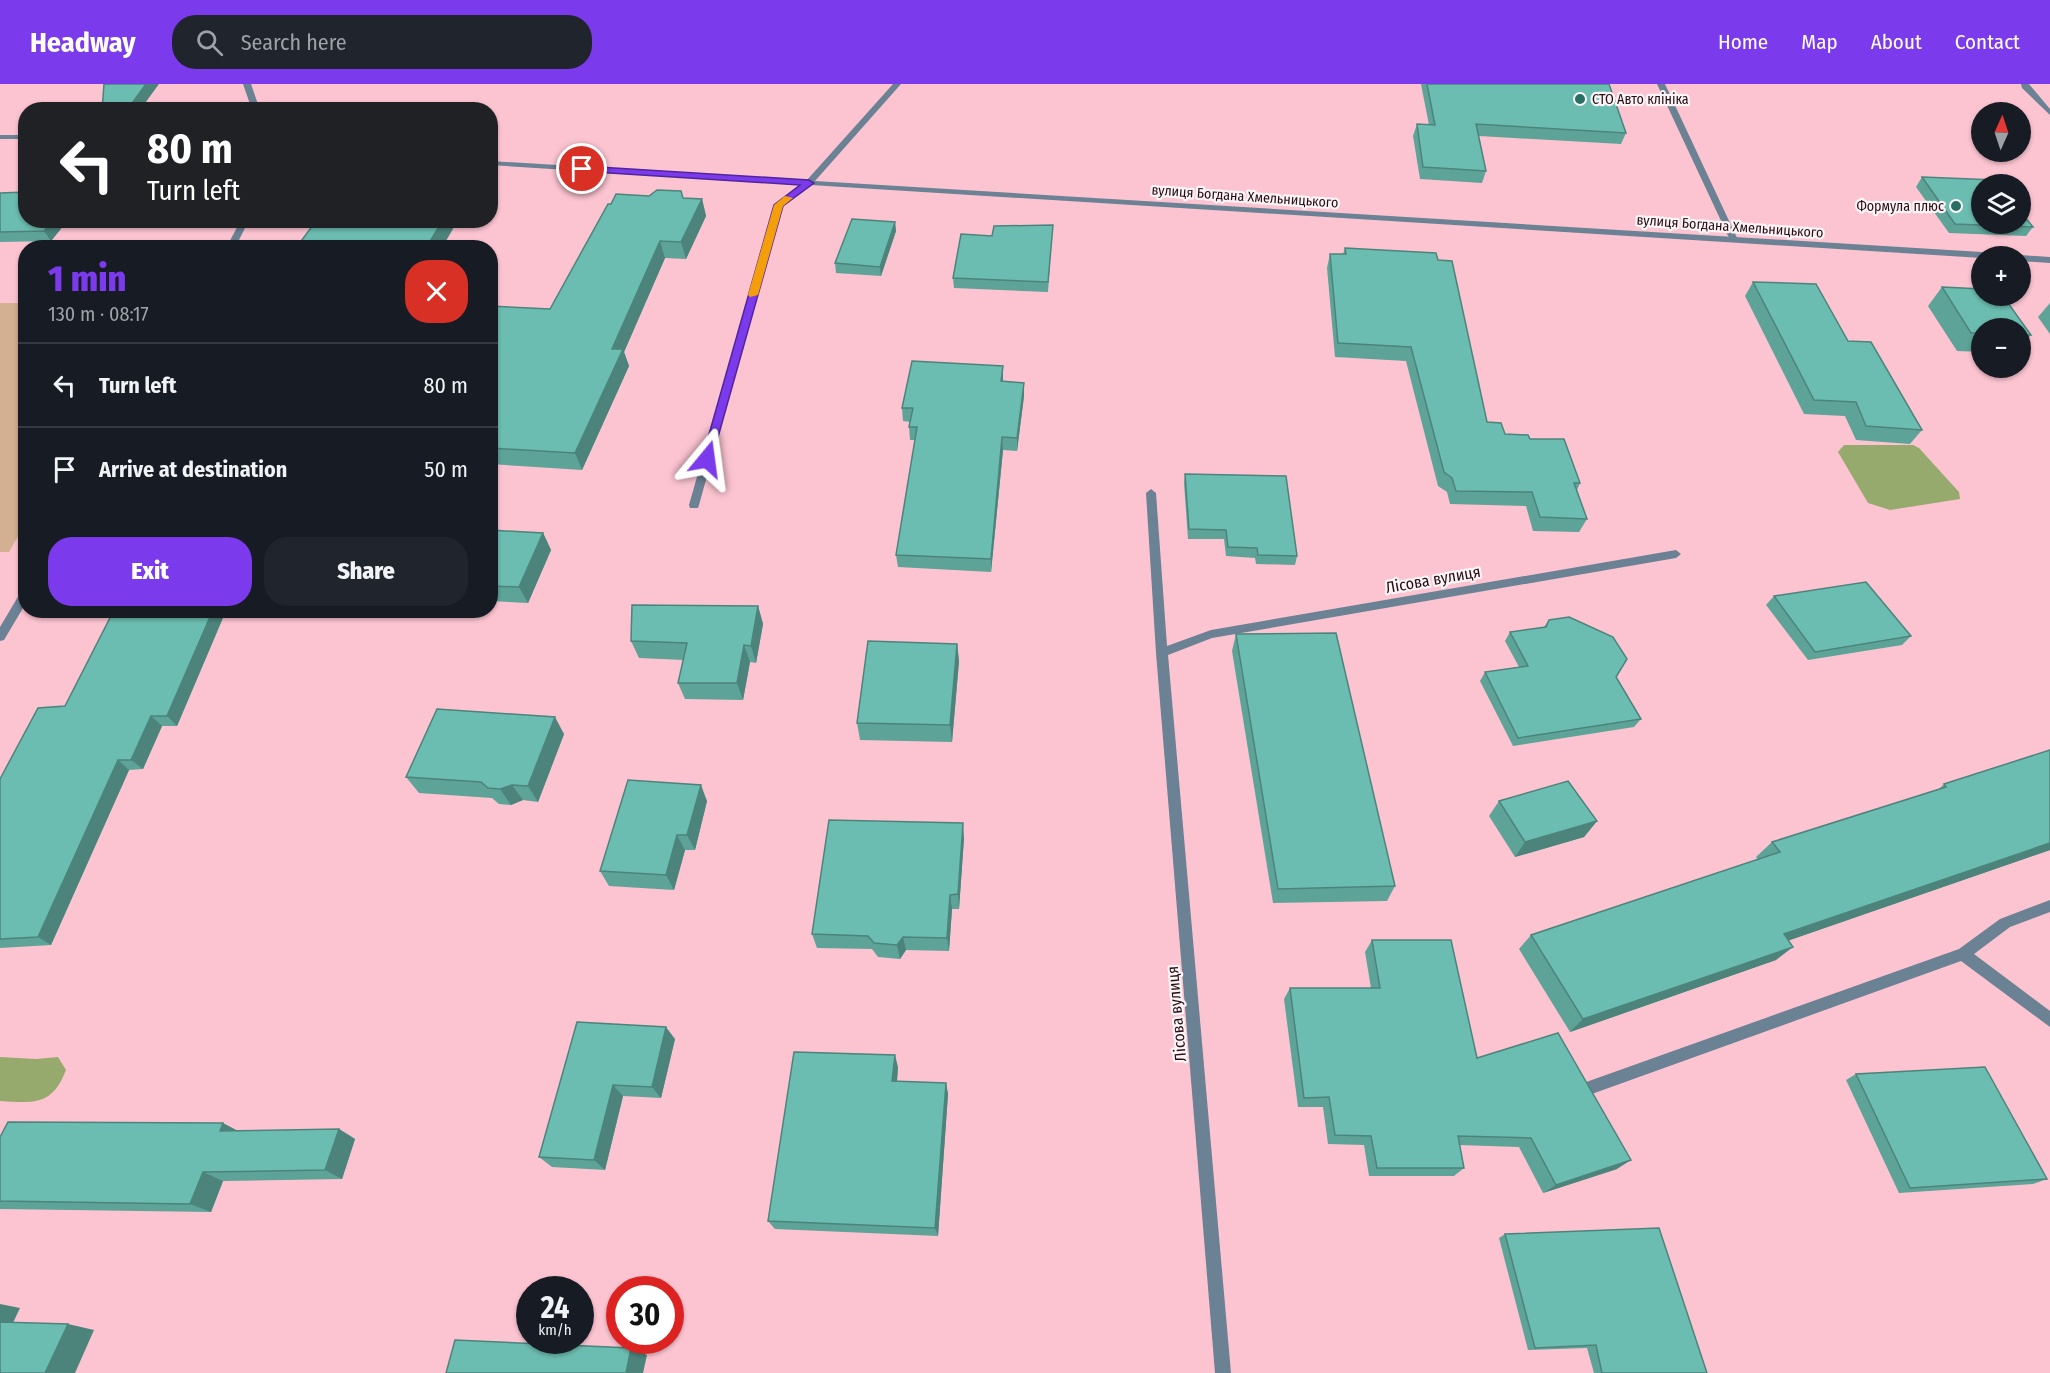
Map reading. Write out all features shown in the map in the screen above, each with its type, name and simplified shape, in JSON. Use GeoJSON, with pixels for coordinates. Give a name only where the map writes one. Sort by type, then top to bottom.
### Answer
{"type":"FeatureCollection","features":[{"type":"Feature","properties":{"kind":"street"},"geometry":{"type":"LineString","coordinates":[[247,84],[253,102]]}},
{"type":"Feature","properties":{"kind":"street"},"geometry":{"type":"LineString","coordinates":[[694,505],[778,205],[809,183],[897,84]]}},
{"type":"Feature","properties":{"kind":"street"},"geometry":{"type":"LineString","coordinates":[[1661,84],[1734,240]]}},
{"type":"Feature","properties":{"kind":"street"},"geometry":{"type":"LineString","coordinates":[[2025,84],[2050,113]]}},
{"type":"Feature","properties":{"kind":"street"},"geometry":{"type":"LineString","coordinates":[[0,138],[18,137]]}},
{"type":"Feature","properties":{"kind":"street","name":"вулиця Богдана Хмельницького"},"geometry":{"type":"LineString","coordinates":[[498,164],[1971,254]]}},
{"type":"Feature","properties":{"kind":"street"},"geometry":{"type":"LineString","coordinates":[[2031,259],[2050,260]]}},
{"type":"Feature","properties":{"kind":"street","name":"Лісова вулиця"},"geometry":{"type":"LineString","coordinates":[[1151,493],[1162,653],[1223,1373]]}},
{"type":"Feature","properties":{"kind":"street","name":"Лісова вулиця"},"geometry":{"type":"LineString","coordinates":[[1162,653],[1211,634],[1676,554]]}},
{"type":"Feature","properties":{"kind":"street"},"geometry":{"type":"LineString","coordinates":[[0,637],[18,607]]}},
{"type":"Feature","properties":{"kind":"street"},"geometry":{"type":"LineString","coordinates":[[1589,1088],[1963,954],[2005,923],[2050,906]]}},
{"type":"Feature","properties":{"kind":"street"},"geometry":{"type":"LineString","coordinates":[[1963,954],[2050,1020]]}},
{"type":"Feature","properties":{"kind":"shaded area"},"geometry":{"type":"Polygon","coordinates":[[[0,303],[18,303],[18,536],[9,552],[0,552],[0,303]]]}},
{"type":"Feature","properties":{"kind":"shaded area"},"geometry":{"type":"Polygon","coordinates":[[[1844,445],[1913,445],[1919,448],[1959,492],[1960,499],[1890,510],[1868,503],[1838,452],[1844,445]]]}},
{"type":"Feature","properties":{"kind":"shaded area"},"geometry":{"type":"Polygon","coordinates":[[[0,1057],[36,1059],[58,1057],[66,1070],[55,1090],[40,1100],[0,1101],[0,1057]]]}},
{"type":"Feature","properties":{"kind":"building"},"geometry":{"type":"Polygon","coordinates":[[[104,84],[146,84],[133,102],[103,102],[104,84]]]}},
{"type":"Feature","properties":{"kind":"building"},"geometry":{"type":"Polygon","coordinates":[[[1427,84],[1609,84],[1626,133],[1476,124],[1486,171],[1423,167],[1417,124],[1435,125],[1427,84]]]}},
{"type":"Feature","properties":{"kind":"building"},"geometry":{"type":"Polygon","coordinates":[[[1922,177],[1971,179],[1971,225],[1955,224],[1922,177]]]}},
{"type":"Feature","properties":{"kind":"building"},"geometry":{"type":"Polygon","coordinates":[[[657,190],[681,191],[683,198],[702,199],[681,242],[660,241],[612,349],[623,349],[575,453],[498,448],[498,306],[550,309],[608,204],[611,204],[616,194],[649,196],[657,190]]]}},
{"type":"Feature","properties":{"kind":"building"},"geometry":{"type":"Polygon","coordinates":[[[18,192],[18,228],[46,228],[44,231],[0,232],[0,193],[18,192]]]}},
{"type":"Feature","properties":{"kind":"building"},"geometry":{"type":"Polygon","coordinates":[[[852,219],[895,222],[880,267],[835,263],[852,219]]]}},
{"type":"Feature","properties":{"kind":"building"},"geometry":{"type":"Polygon","coordinates":[[[1053,225],[1048,282],[953,278],[961,234],[992,236],[994,226],[1053,225]]]}},
{"type":"Feature","properties":{"kind":"building"},"geometry":{"type":"Polygon","coordinates":[[[311,228],[438,228],[431,240],[302,240],[311,228]]]}},
{"type":"Feature","properties":{"kind":"building"},"geometry":{"type":"Polygon","coordinates":[[[1345,248],[1436,253],[1438,260],[1452,261],[1487,422],[1501,423],[1505,434],[1528,435],[1530,439],[1564,439],[1580,483],[1574,483],[1587,519],[1540,517],[1532,492],[1456,491],[1452,478],[1444,472],[1411,347],[1338,343],[1330,254],[1346,254],[1345,248]]]}},
{"type":"Feature","properties":{"kind":"building"},"geometry":{"type":"Polygon","coordinates":[[[1753,282],[1816,284],[1848,341],[1871,342],[1922,430],[1866,426],[1856,402],[1814,400],[1753,282]]]}},
{"type":"Feature","properties":{"kind":"building"},"geometry":{"type":"Polygon","coordinates":[[[1942,287],[1971,288],[1971,306],[2010,306],[2019,318],[1971,318],[1971,333],[1942,287]]]}},
{"type":"Feature","properties":{"kind":"building"},"geometry":{"type":"Polygon","coordinates":[[[912,361],[1003,366],[1001,381],[1024,383],[1017,438],[1002,437],[991,559],[896,555],[917,427],[909,427],[913,408],[902,408],[912,361]]]}},
{"type":"Feature","properties":{"kind":"building"},"geometry":{"type":"Polygon","coordinates":[[[1185,474],[1286,476],[1297,556],[1258,555],[1257,548],[1228,547],[1226,530],[1189,529],[1185,474]]]}},
{"type":"Feature","properties":{"kind":"building"},"geometry":{"type":"Polygon","coordinates":[[[498,530],[543,533],[519,587],[498,586],[498,530]]]}},
{"type":"Feature","properties":{"kind":"building"},"geometry":{"type":"Polygon","coordinates":[[[1866,582],[1911,636],[1815,652],[1774,596],[1866,582]]]}},
{"type":"Feature","properties":{"kind":"building"},"geometry":{"type":"Polygon","coordinates":[[[632,605],[758,606],[751,646],[744,645],[737,683],[678,683],[687,643],[631,641],[632,605]]]}},
{"type":"Feature","properties":{"kind":"building"},"geometry":{"type":"Polygon","coordinates":[[[1569,617],[1613,637],[1627,659],[1616,677],[1641,719],[1518,738],[1485,672],[1528,666],[1510,632],[1546,627],[1549,620],[1569,617]]]}},
{"type":"Feature","properties":{"kind":"building"},"geometry":{"type":"Polygon","coordinates":[[[110,618],[210,618],[167,716],[151,716],[131,760],[118,760],[38,937],[0,939],[0,779],[38,708],[65,706],[110,618]]]}},
{"type":"Feature","properties":{"kind":"building"},"geometry":{"type":"Polygon","coordinates":[[[1336,633],[1395,886],[1278,889],[1236,634],[1336,633]]]}},
{"type":"Feature","properties":{"kind":"building"},"geometry":{"type":"Polygon","coordinates":[[[868,641],[957,644],[950,725],[857,723],[868,641]]]}},
{"type":"Feature","properties":{"kind":"building"},"geometry":{"type":"Polygon","coordinates":[[[437,709],[555,717],[528,786],[512,785],[500,789],[488,788],[481,782],[406,777],[437,709]]]}},
{"type":"Feature","properties":{"kind":"building"},"geometry":{"type":"Polygon","coordinates":[[[2050,750],[2050,843],[1784,934],[1793,947],[1583,1019],[1531,935],[1780,852],[1772,842],[1946,787],[1944,784],[2050,750]]]}},
{"type":"Feature","properties":{"kind":"building"},"geometry":{"type":"Polygon","coordinates":[[[628,780],[701,785],[687,835],[677,835],[666,875],[600,871],[628,780]]]}},
{"type":"Feature","properties":{"kind":"building"},"geometry":{"type":"Polygon","coordinates":[[[1568,781],[1597,821],[1525,842],[1499,801],[1568,781]]]}},
{"type":"Feature","properties":{"kind":"building"},"geometry":{"type":"Polygon","coordinates":[[[829,820],[963,823],[958,894],[950,895],[947,938],[903,937],[897,945],[874,943],[868,936],[812,934],[829,820]]]}},
{"type":"Feature","properties":{"kind":"building"},"geometry":{"type":"Polygon","coordinates":[[[1372,940],[1451,940],[1477,1058],[1558,1033],[1631,1160],[1556,1185],[1531,1138],[1458,1136],[1464,1168],[1377,1168],[1371,1136],[1335,1135],[1329,1097],[1304,1098],[1290,988],[1380,988],[1372,940]]]}},
{"type":"Feature","properties":{"kind":"building"},"geometry":{"type":"Polygon","coordinates":[[[577,1022],[666,1027],[652,1087],[613,1085],[594,1160],[539,1157],[577,1022]]]}},
{"type":"Feature","properties":{"kind":"building"},"geometry":{"type":"Polygon","coordinates":[[[794,1052],[895,1055],[892,1081],[946,1083],[935,1228],[768,1221],[794,1052]]]}},
{"type":"Feature","properties":{"kind":"building"},"geometry":{"type":"Polygon","coordinates":[[[1985,1067],[2047,1179],[1910,1188],[1856,1074],[1985,1067]]]}},
{"type":"Feature","properties":{"kind":"building"},"geometry":{"type":"Polygon","coordinates":[[[8,1122],[223,1123],[220,1131],[339,1129],[325,1170],[203,1172],[190,1204],[0,1201],[0,1137],[8,1122]]]}},
{"type":"Feature","properties":{"kind":"building"},"geometry":{"type":"Polygon","coordinates":[[[1659,1228],[1707,1373],[1602,1373],[1596,1345],[1535,1348],[1505,1234],[1659,1228]]]}},
{"type":"Feature","properties":{"kind":"building"},"geometry":{"type":"Polygon","coordinates":[[[0,1322],[68,1324],[45,1373],[0,1373],[0,1322]]]}},
{"type":"Feature","properties":{"kind":"building"},"geometry":{"type":"Polygon","coordinates":[[[455,1340],[516,1343],[516,1354],[594,1354],[594,1346],[606,1347],[606,1354],[630,1354],[626,1373],[446,1373],[455,1340]]]}},
{"type":"Feature","properties":{"kind":"slow traffic"},"geometry":{"type":"LineString","coordinates":[[753,295],[778,205],[789,198]]}},
{"type":"Feature","properties":{"kind":"place","name":"СТО Авто клініка"},"geometry":{"type":"Point","coordinates":[1580,99]}},
{"type":"Feature","properties":{"kind":"place","name":"Формула плюс"},"geometry":{"type":"Point","coordinates":[1956,206]}},
{"type":"Feature","properties":{"kind":"route"},"geometry":{"type":"LineString","coordinates":[[582,169],[809,183],[778,205],[707,459]]}}]}
